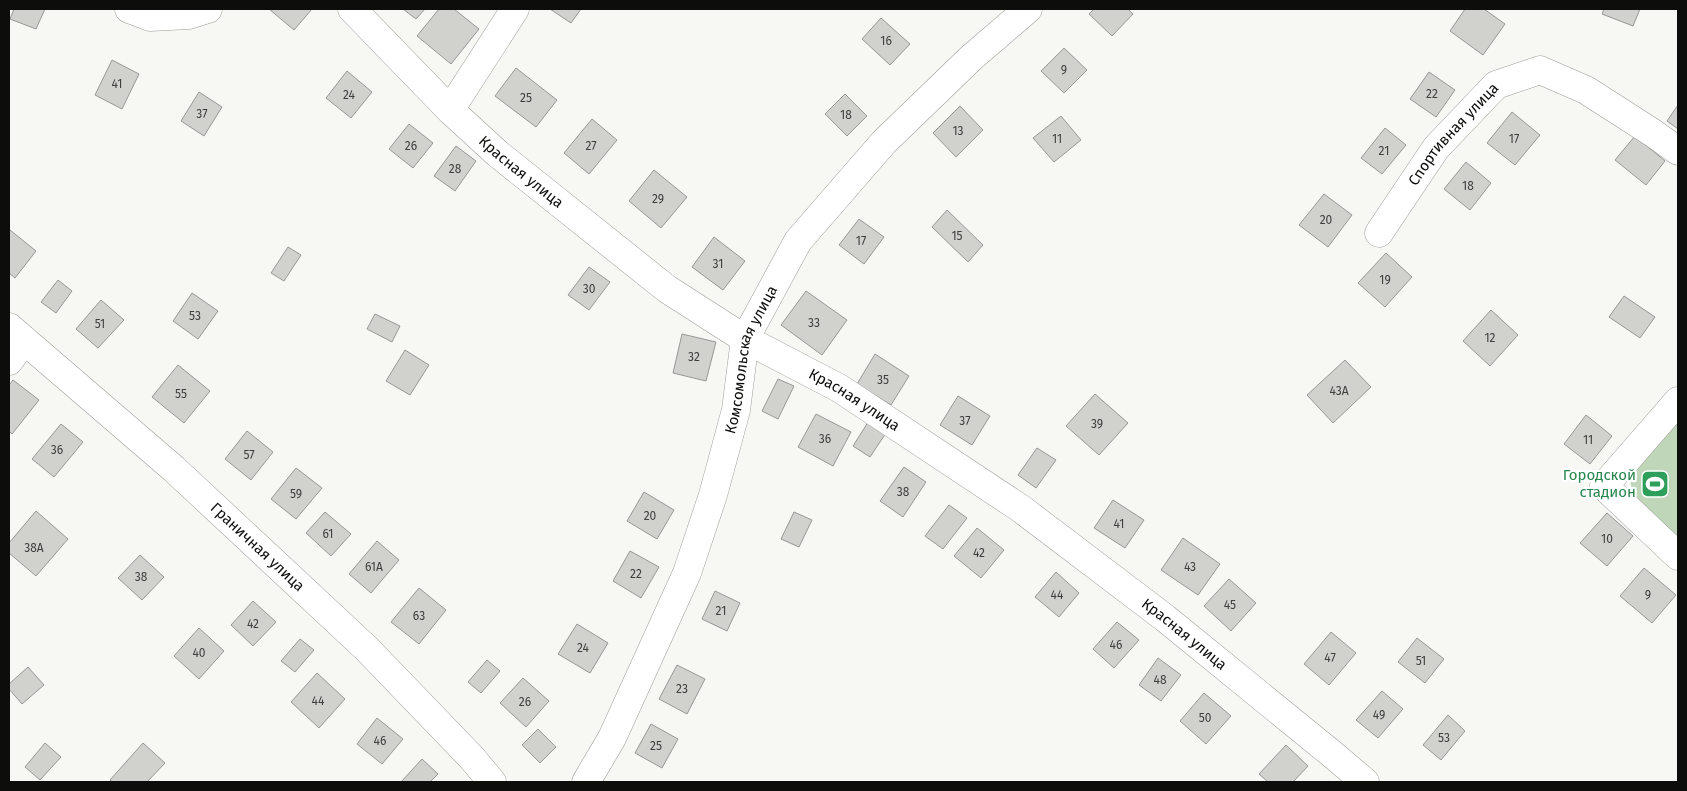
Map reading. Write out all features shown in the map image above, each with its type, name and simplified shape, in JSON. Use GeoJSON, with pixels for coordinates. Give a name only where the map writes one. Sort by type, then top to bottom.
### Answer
{"type":"FeatureCollection","features":[{"type":"Feature","properties":{"kind":"street"},"geometry":{"type":"LineString","coordinates":[[129,9],[150,17],[189,15],[208,9]]}},
{"type":"Feature","properties":{"kind":"street","name":"Красная улица"},"geometry":{"type":"LineString","coordinates":[[352,9],[450,110],[498,154],[667,289],[745,339],[840,388],[1020,508],[1165,618],[1365,782]]}},
{"type":"Feature","properties":{"kind":"street"},"geometry":{"type":"LineString","coordinates":[[450,110],[515,9]]}},
{"type":"Feature","properties":{"kind":"street","name":"Комсомольская улица"},"geometry":{"type":"LineString","coordinates":[[586,782],[612,738],[687,574],[713,496],[736,410],[745,339],[798,241],[884,142],[971,58],[1028,9]]}},
{"type":"Feature","properties":{"kind":"street","name":"Спортивная улица"},"geometry":{"type":"LineString","coordinates":[[1379,233],[1436,148],[1496,85],[1540,70],[1586,90],[1654,133],[1678,151]]}},
{"type":"Feature","properties":{"kind":"street","name":"Граничная улица"},"geometry":{"type":"LineString","coordinates":[[14,343],[174,469],[360,643],[472,758],[492,782]]}},
{"type":"Feature","properties":{"kind":"street"},"geometry":{"type":"LineString","coordinates":[[1678,401],[1604,486],[1678,556]]}},
{"type":"Feature","properties":{"kind":"green space","name":"Городской стадион"},"geometry":{"type":"Polygon","coordinates":[[[1678,420],[1678,538],[1633,496],[1629,473],[1678,420]]]}},
{"type":"Feature","properties":{"kind":"building"},"geometry":{"type":"Polygon","coordinates":[[[14,9],[45,9],[36,29],[10,19],[14,9]]]}},
{"type":"Feature","properties":{"kind":"building"},"geometry":{"type":"Polygon","coordinates":[[[269,9],[312,9],[294,30],[269,9]]]}},
{"type":"Feature","properties":{"kind":"building"},"geometry":{"type":"Polygon","coordinates":[[[403,9],[425,9],[416,19],[403,9]]]}},
{"type":"Feature","properties":{"kind":"building"},"geometry":{"type":"Polygon","coordinates":[[[439,9],[454,9],[479,29],[451,64],[417,36],[439,9]]]}},
{"type":"Feature","properties":{"kind":"building"},"geometry":{"type":"Polygon","coordinates":[[[550,9],[581,9],[571,23],[550,9]]]}},
{"type":"Feature","properties":{"kind":"building"},"geometry":{"type":"Polygon","coordinates":[[[1094,9],[1128,9],[1133,14],[1112,36],[1089,14],[1094,9]]]}},
{"type":"Feature","properties":{"kind":"building"},"geometry":{"type":"Polygon","coordinates":[[[1465,9],[1484,9],[1505,24],[1483,55],[1450,31],[1465,9]]]}},
{"type":"Feature","properties":{"kind":"building"},"geometry":{"type":"Polygon","coordinates":[[[1604,9],[1640,9],[1633,26],[1602,14],[1604,9]]]}},
{"type":"Feature","properties":{"kind":"building"},"geometry":{"type":"Polygon","coordinates":[[[881,18],[910,44],[890,65],[862,39],[881,18]]]}},
{"type":"Feature","properties":{"kind":"building"},"geometry":{"type":"Polygon","coordinates":[[[1064,48],[1087,70],[1064,93],[1041,71],[1064,48]]]}},
{"type":"Feature","properties":{"kind":"building"},"geometry":{"type":"Polygon","coordinates":[[[112,60],[139,74],[122,109],[95,95],[112,60]]]}},
{"type":"Feature","properties":{"kind":"building"},"geometry":{"type":"Polygon","coordinates":[[[516,68],[557,100],[536,127],[495,96],[516,68]]]}},
{"type":"Feature","properties":{"kind":"building"},"geometry":{"type":"Polygon","coordinates":[[[347,71],[372,92],[351,118],[326,98],[347,71]]]}},
{"type":"Feature","properties":{"kind":"building"},"geometry":{"type":"Polygon","coordinates":[[[1429,72],[1455,90],[1436,117],[1410,99],[1429,72]]]}},
{"type":"Feature","properties":{"kind":"building"},"geometry":{"type":"Polygon","coordinates":[[[199,92],[222,107],[204,136],[181,121],[199,92]]]}},
{"type":"Feature","properties":{"kind":"building"},"geometry":{"type":"Polygon","coordinates":[[[845,94],[867,116],[847,136],[825,114],[845,94]]]}},
{"type":"Feature","properties":{"kind":"building"},"geometry":{"type":"Polygon","coordinates":[[[1678,105],[1678,129],[1667,121],[1678,105]]]}},
{"type":"Feature","properties":{"kind":"building"},"geometry":{"type":"Polygon","coordinates":[[[960,106],[983,130],[956,157],[933,133],[960,106]]]}},
{"type":"Feature","properties":{"kind":"building"},"geometry":{"type":"Polygon","coordinates":[[[1512,112],[1540,135],[1515,165],[1487,143],[1512,112]]]}},
{"type":"Feature","properties":{"kind":"building"},"geometry":{"type":"Polygon","coordinates":[[[1061,116],[1081,140],[1054,162],[1033,138],[1061,116]]]}},
{"type":"Feature","properties":{"kind":"building"},"geometry":{"type":"Polygon","coordinates":[[[592,119],[617,140],[589,174],[564,153],[592,119]]]}},
{"type":"Feature","properties":{"kind":"building"},"geometry":{"type":"Polygon","coordinates":[[[409,124],[433,143],[413,168],[389,149],[409,124]]]}},
{"type":"Feature","properties":{"kind":"building"},"geometry":{"type":"Polygon","coordinates":[[[1385,128],[1406,145],[1382,174],[1361,158],[1385,128]]]}},
{"type":"Feature","properties":{"kind":"building"},"geometry":{"type":"Polygon","coordinates":[[[1635,136],[1665,161],[1646,185],[1615,160],[1635,136]]]}},
{"type":"Feature","properties":{"kind":"building"},"geometry":{"type":"Polygon","coordinates":[[[456,146],[476,161],[455,191],[434,176],[456,146]]]}},
{"type":"Feature","properties":{"kind":"building"},"geometry":{"type":"Polygon","coordinates":[[[1466,162],[1491,183],[1470,210],[1444,189],[1466,162]]]}},
{"type":"Feature","properties":{"kind":"building"},"geometry":{"type":"Polygon","coordinates":[[[654,170],[687,197],[661,228],[629,201],[654,170]]]}},
{"type":"Feature","properties":{"kind":"building"},"geometry":{"type":"Polygon","coordinates":[[[1324,194],[1352,215],[1328,247],[1299,225],[1324,194]]]}},
{"type":"Feature","properties":{"kind":"building"},"geometry":{"type":"Polygon","coordinates":[[[947,210],[983,245],[968,262],[932,227],[947,210]]]}},
{"type":"Feature","properties":{"kind":"building"},"geometry":{"type":"Polygon","coordinates":[[[859,219],[884,237],[864,264],[839,245],[859,219]]]}},
{"type":"Feature","properties":{"kind":"building"},"geometry":{"type":"Polygon","coordinates":[[[10,230],[36,251],[15,278],[9,273],[10,230]]]}},
{"type":"Feature","properties":{"kind":"building"},"geometry":{"type":"Polygon","coordinates":[[[714,237],[745,261],[723,290],[692,267],[714,237]]]}},
{"type":"Feature","properties":{"kind":"building"},"geometry":{"type":"Polygon","coordinates":[[[288,247],[301,255],[284,281],[271,273],[288,247]]]}},
{"type":"Feature","properties":{"kind":"building"},"geometry":{"type":"Polygon","coordinates":[[[1386,253],[1412,277],[1385,307],[1358,283],[1386,253]]]}},
{"type":"Feature","properties":{"kind":"building"},"geometry":{"type":"Polygon","coordinates":[[[589,267],[610,282],[589,310],[568,295],[589,267]]]}},
{"type":"Feature","properties":{"kind":"building"},"geometry":{"type":"Polygon","coordinates":[[[58,280],[72,291],[56,313],[41,302],[58,280]]]}},
{"type":"Feature","properties":{"kind":"building"},"geometry":{"type":"Polygon","coordinates":[[[806,291],[847,320],[822,355],[781,325],[806,291]]]}},
{"type":"Feature","properties":{"kind":"building"},"geometry":{"type":"Polygon","coordinates":[[[192,293],[218,311],[198,339],[173,321],[192,293]]]}},
{"type":"Feature","properties":{"kind":"building"},"geometry":{"type":"Polygon","coordinates":[[[1624,296],[1655,317],[1640,338],[1609,317],[1624,296]]]}},
{"type":"Feature","properties":{"kind":"building"},"geometry":{"type":"Polygon","coordinates":[[[101,300],[124,320],[98,348],[76,329],[101,300]]]}},
{"type":"Feature","properties":{"kind":"building"},"geometry":{"type":"Polygon","coordinates":[[[1491,310],[1518,335],[1490,366],[1463,341],[1491,310]]]}},
{"type":"Feature","properties":{"kind":"building"},"geometry":{"type":"Polygon","coordinates":[[[375,314],[400,326],[392,342],[367,329],[375,314]]]}},
{"type":"Feature","properties":{"kind":"building"},"geometry":{"type":"Polygon","coordinates":[[[682,334],[716,342],[706,381],[673,373],[682,334]]]}},
{"type":"Feature","properties":{"kind":"building"},"geometry":{"type":"Polygon","coordinates":[[[405,350],[429,365],[410,395],[386,381],[405,350]]]}},
{"type":"Feature","properties":{"kind":"building"},"geometry":{"type":"Polygon","coordinates":[[[875,354],[909,376],[891,405],[857,384],[875,354]]]}},
{"type":"Feature","properties":{"kind":"building"},"geometry":{"type":"Polygon","coordinates":[[[1345,360],[1371,387],[1333,423],[1307,395],[1345,360]]]}},
{"type":"Feature","properties":{"kind":"building"},"geometry":{"type":"Polygon","coordinates":[[[178,365],[210,391],[184,423],[152,397],[178,365]]]}},
{"type":"Feature","properties":{"kind":"building"},"geometry":{"type":"Polygon","coordinates":[[[778,379],[794,386],[778,419],[762,411],[778,379]]]}},
{"type":"Feature","properties":{"kind":"building"},"geometry":{"type":"Polygon","coordinates":[[[13,380],[39,400],[12,434],[9,431],[9,385],[13,380]]]}},
{"type":"Feature","properties":{"kind":"building"},"geometry":{"type":"Polygon","coordinates":[[[1095,394],[1128,423],[1099,455],[1066,426],[1095,394]]]}},
{"type":"Feature","properties":{"kind":"building"},"geometry":{"type":"Polygon","coordinates":[[[958,396],[990,416],[972,445],[940,425],[958,396]]]}},
{"type":"Feature","properties":{"kind":"building"},"geometry":{"type":"Polygon","coordinates":[[[816,414],[851,432],[833,466],[798,447],[816,414]]]}},
{"type":"Feature","properties":{"kind":"building"},"geometry":{"type":"Polygon","coordinates":[[[1586,415],[1612,436],[1590,464],[1564,444],[1586,415]]]}},
{"type":"Feature","properties":{"kind":"building"},"geometry":{"type":"Polygon","coordinates":[[[870,419],[888,430],[870,457],[853,446],[870,419]]]}},
{"type":"Feature","properties":{"kind":"building"},"geometry":{"type":"Polygon","coordinates":[[[61,424],[83,442],[54,477],[32,459],[61,424]]]}},
{"type":"Feature","properties":{"kind":"building"},"geometry":{"type":"Polygon","coordinates":[[[247,431],[273,452],[251,480],[225,459],[247,431]]]}},
{"type":"Feature","properties":{"kind":"building"},"geometry":{"type":"Polygon","coordinates":[[[1037,448],[1056,460],[1036,488],[1018,475],[1037,448]]]}},
{"type":"Feature","properties":{"kind":"building"},"geometry":{"type":"Polygon","coordinates":[[[904,467],[926,482],[903,517],[880,501],[904,467]]]}},
{"type":"Feature","properties":{"kind":"building"},"geometry":{"type":"Polygon","coordinates":[[[296,468],[322,488],[296,519],[271,499],[296,468]]]}},
{"type":"Feature","properties":{"kind":"building"},"geometry":{"type":"Polygon","coordinates":[[[644,492],[674,510],[657,539],[627,521],[644,492]]]}},
{"type":"Feature","properties":{"kind":"building"},"geometry":{"type":"Polygon","coordinates":[[[1113,500],[1144,520],[1125,548],[1094,528],[1113,500]]]}},
{"type":"Feature","properties":{"kind":"building"},"geometry":{"type":"Polygon","coordinates":[[[949,505],[967,518],[943,549],[925,536],[949,505]]]}},
{"type":"Feature","properties":{"kind":"building"},"geometry":{"type":"Polygon","coordinates":[[[36,511],[68,539],[36,576],[9,553],[9,543],[36,511]]]}},
{"type":"Feature","properties":{"kind":"building"},"geometry":{"type":"Polygon","coordinates":[[[325,512],[351,534],[331,556],[306,533],[325,512]]]}},
{"type":"Feature","properties":{"kind":"building"},"geometry":{"type":"Polygon","coordinates":[[[794,512],[812,520],[799,547],[781,539],[794,512]]]}},
{"type":"Feature","properties":{"kind":"building"},"geometry":{"type":"Polygon","coordinates":[[[1607,513],[1633,536],[1607,566],[1580,543],[1607,513]]]}},
{"type":"Feature","properties":{"kind":"building"},"geometry":{"type":"Polygon","coordinates":[[[977,528],[1004,550],[981,578],[954,556],[977,528]]]}},
{"type":"Feature","properties":{"kind":"building"},"geometry":{"type":"Polygon","coordinates":[[[1183,538],[1220,564],[1198,595],[1161,570],[1183,538]]]}},
{"type":"Feature","properties":{"kind":"building"},"geometry":{"type":"Polygon","coordinates":[[[377,541],[399,560],[371,593],[349,574],[377,541]]]}},
{"type":"Feature","properties":{"kind":"building"},"geometry":{"type":"Polygon","coordinates":[[[630,551],[659,567],[641,598],[613,581],[630,551]]]}},
{"type":"Feature","properties":{"kind":"building"},"geometry":{"type":"Polygon","coordinates":[[[140,555],[164,577],[142,600],[118,578],[140,555]]]}},
{"type":"Feature","properties":{"kind":"building"},"geometry":{"type":"Polygon","coordinates":[[[1644,568],[1676,595],[1652,623],[1620,596],[1644,568]]]}},
{"type":"Feature","properties":{"kind":"building"},"geometry":{"type":"Polygon","coordinates":[[[1056,572],[1079,593],[1059,617],[1035,597],[1056,572]]]}},
{"type":"Feature","properties":{"kind":"building"},"geometry":{"type":"Polygon","coordinates":[[[1229,579],[1256,603],[1231,631],[1204,606],[1229,579]]]}},
{"type":"Feature","properties":{"kind":"building"},"geometry":{"type":"Polygon","coordinates":[[[419,588],[446,610],[419,644],[391,622],[419,588]]]}},
{"type":"Feature","properties":{"kind":"building"},"geometry":{"type":"Polygon","coordinates":[[[715,591],[740,603],[727,631],[702,619],[715,591]]]}},
{"type":"Feature","properties":{"kind":"building"},"geometry":{"type":"Polygon","coordinates":[[[253,601],[276,622],[253,646],[231,625],[253,601]]]}},
{"type":"Feature","properties":{"kind":"building"},"geometry":{"type":"Polygon","coordinates":[[[1117,622],[1139,640],[1114,668],[1093,649],[1117,622]]]}},
{"type":"Feature","properties":{"kind":"building"},"geometry":{"type":"Polygon","coordinates":[[[577,624],[608,643],[590,673],[558,654],[577,624]]]}},
{"type":"Feature","properties":{"kind":"building"},"geometry":{"type":"Polygon","coordinates":[[[199,628],[224,651],[199,679],[174,656],[199,628]]]}},
{"type":"Feature","properties":{"kind":"building"},"geometry":{"type":"Polygon","coordinates":[[[1331,632],[1356,653],[1329,685],[1304,664],[1331,632]]]}},
{"type":"Feature","properties":{"kind":"building"},"geometry":{"type":"Polygon","coordinates":[[[1417,638],[1444,659],[1425,683],[1398,662],[1417,638]]]}},
{"type":"Feature","properties":{"kind":"building"},"geometry":{"type":"Polygon","coordinates":[[[300,639],[314,650],[295,672],[281,661],[300,639]]]}},
{"type":"Feature","properties":{"kind":"building"},"geometry":{"type":"Polygon","coordinates":[[[1158,658],[1181,675],[1161,701],[1139,685],[1158,658]]]}},
{"type":"Feature","properties":{"kind":"building"},"geometry":{"type":"Polygon","coordinates":[[[487,660],[500,671],[481,693],[468,682],[487,660]]]}},
{"type":"Feature","properties":{"kind":"building"},"geometry":{"type":"Polygon","coordinates":[[[677,665],[705,679],[687,714],[659,699],[677,665]]]}},
{"type":"Feature","properties":{"kind":"building"},"geometry":{"type":"Polygon","coordinates":[[[28,667],[44,685],[22,704],[9,689],[9,684],[28,667]]]}},
{"type":"Feature","properties":{"kind":"building"},"geometry":{"type":"Polygon","coordinates":[[[317,673],[345,699],[319,728],[291,702],[317,673]]]}},
{"type":"Feature","properties":{"kind":"building"},"geometry":{"type":"Polygon","coordinates":[[[523,678],[549,701],[526,727],[500,703],[523,678]]]}},
{"type":"Feature","properties":{"kind":"building"},"geometry":{"type":"Polygon","coordinates":[[[1382,691],[1403,709],[1378,738],[1356,720],[1382,691]]]}},
{"type":"Feature","properties":{"kind":"building"},"geometry":{"type":"Polygon","coordinates":[[[1204,693],[1231,716],[1206,744],[1180,721],[1204,693]]]}},
{"type":"Feature","properties":{"kind":"building"},"geometry":{"type":"Polygon","coordinates":[[[1448,715],[1465,731],[1441,760],[1423,745],[1448,715]]]}},
{"type":"Feature","properties":{"kind":"building"},"geometry":{"type":"Polygon","coordinates":[[[377,718],[403,739],[382,764],[357,744],[377,718]]]}},
{"type":"Feature","properties":{"kind":"building"},"geometry":{"type":"Polygon","coordinates":[[[651,724],[678,739],[662,768],[635,753],[651,724]]]}},
{"type":"Feature","properties":{"kind":"building"},"geometry":{"type":"Polygon","coordinates":[[[538,729],[556,747],[540,763],[522,745],[538,729]]]}},
{"type":"Feature","properties":{"kind":"building"},"geometry":{"type":"Polygon","coordinates":[[[45,743],[61,757],[40,780],[25,767],[45,743]]]}},
{"type":"Feature","properties":{"kind":"building"},"geometry":{"type":"Polygon","coordinates":[[[143,743],[165,763],[147,782],[113,782],[110,780],[143,743]]]}},
{"type":"Feature","properties":{"kind":"building"},"geometry":{"type":"Polygon","coordinates":[[[1286,745],[1308,766],[1293,782],[1268,782],[1259,774],[1286,745]]]}},
{"type":"Feature","properties":{"kind":"building"},"geometry":{"type":"Polygon","coordinates":[[[422,759],[438,774],[430,782],[401,782],[422,759]]]}},
{"type":"Feature","properties":{"kind":"place","name":"Городской стадион"},"geometry":{"type":"Point","coordinates":[1655,484]}}]}
